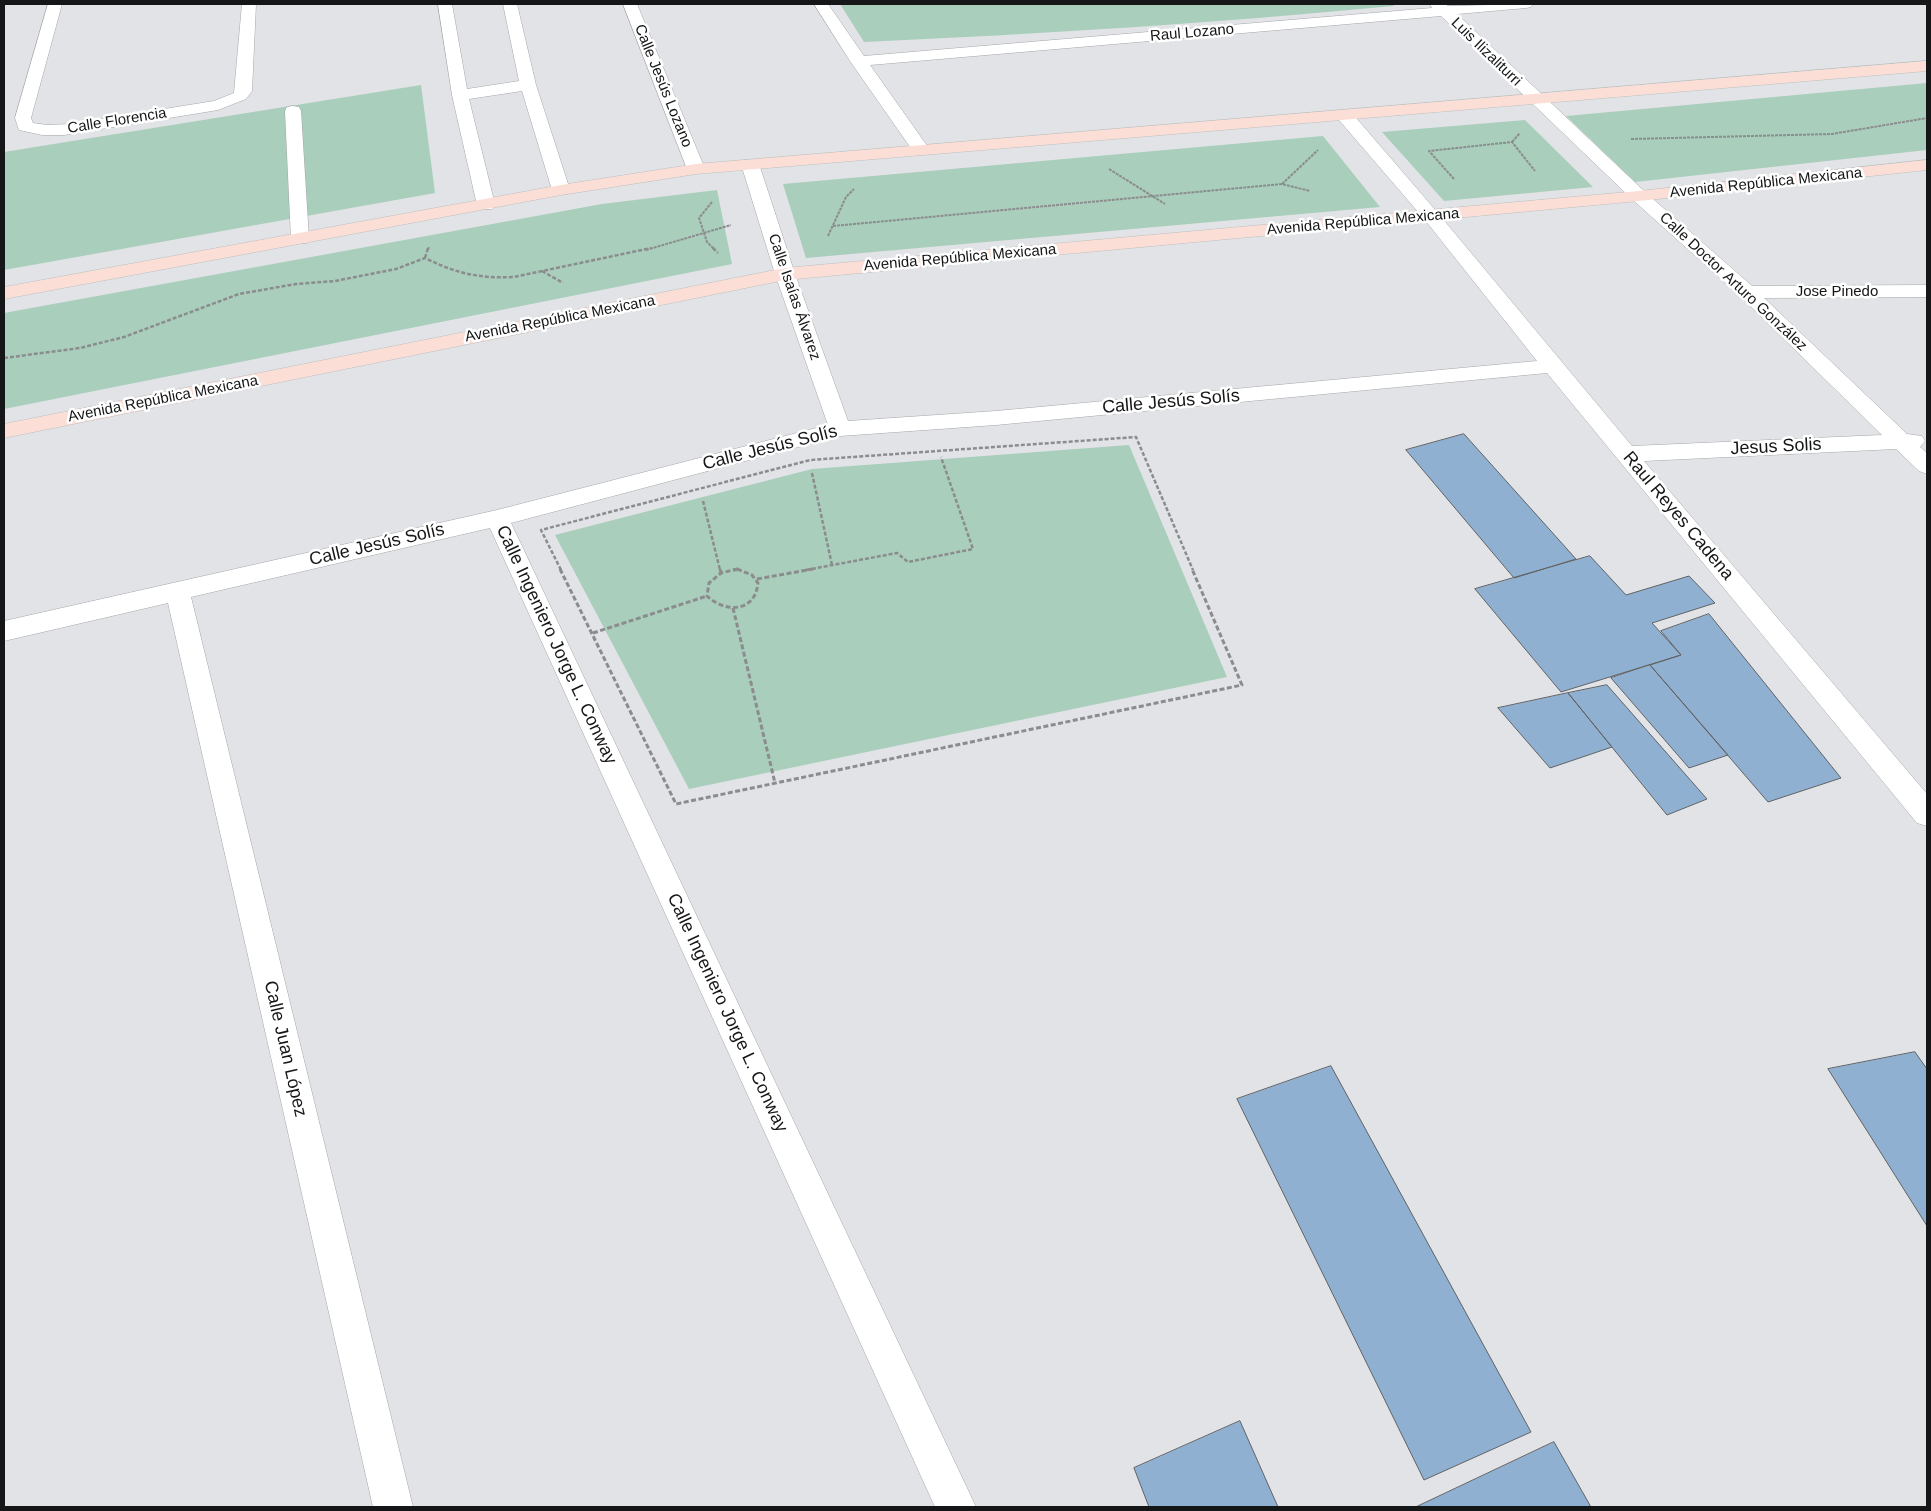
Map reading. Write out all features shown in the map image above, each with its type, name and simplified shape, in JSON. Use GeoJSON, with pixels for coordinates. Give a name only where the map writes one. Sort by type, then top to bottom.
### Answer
{"type":"FeatureCollection","features":[{"type":"Feature","properties":{"kind":"main road"},"geometry":{"type":"LineString","coordinates":[[4,293],[561,190],[696,169],[1927,66]]}},
{"type":"Feature","properties":{"kind":"main road","name":"Avenida República Mexicana"},"geometry":{"type":"LineString","coordinates":[[4,431],[785,274],[1431,216],[1927,165]]}},
{"type":"Feature","properties":{"kind":"street","name":"Calle Florencia"},"geometry":{"type":"LineString","coordinates":[[55,4],[23,118],[25,126],[51,131],[218,105],[240,96],[244,91],[250,4]]}},
{"type":"Feature","properties":{"kind":"street"},"geometry":{"type":"LineString","coordinates":[[445,4],[460,95],[486,205]]}},
{"type":"Feature","properties":{"kind":"street"},"geometry":{"type":"LineString","coordinates":[[510,4],[528,84],[561,190]]}},
{"type":"Feature","properties":{"kind":"street","name":"Calle Jesús Lozano"},"geometry":{"type":"LineString","coordinates":[[630,4],[696,169]]}},
{"type":"Feature","properties":{"kind":"street"},"geometry":{"type":"LineString","coordinates":[[821,4],[858,61],[921,150]]}},
{"type":"Feature","properties":{"kind":"street","name":"Raul Lozano"},"geometry":{"type":"LineString","coordinates":[[858,61],[1441,8],[1526,4]]}},
{"type":"Feature","properties":{"kind":"street","name":"Luis Ilizaliturri"},"geometry":{"type":"LineString","coordinates":[[1441,8],[1536,100]]}},
{"type":"Feature","properties":{"kind":"street"},"geometry":{"type":"LineString","coordinates":[[460,95],[528,84]]}},
{"type":"Feature","properties":{"kind":"street","name":"Calle Doctor Arturo González"},"geometry":{"type":"LineString","coordinates":[[1536,100],[1639,196],[1747,292],[1927,466]]}},
{"type":"Feature","properties":{"kind":"street"},"geometry":{"type":"LineString","coordinates":[[293,111],[300,239]]}},
{"type":"Feature","properties":{"kind":"street","name":"Raul Reyes Cadena"},"geometry":{"type":"LineString","coordinates":[[1344,116],[1431,216],[1552,366],[1927,814]]}},
{"type":"Feature","properties":{"kind":"street","name":"Calle Isaías Álvarez"},"geometry":{"type":"LineString","coordinates":[[750,164],[785,274],[840,430]]}},
{"type":"Feature","properties":{"kind":"street","name":"Jose Pinedo"},"geometry":{"type":"LineString","coordinates":[[1747,292],[1927,291]]}},
{"type":"Feature","properties":{"kind":"street","name":"Calle Jesús Solís"},"geometry":{"type":"LineString","coordinates":[[4,631],[497,518],[840,430],[1015,416],[1552,366]]}},
{"type":"Feature","properties":{"kind":"street","name":"Jesus Solis"},"geometry":{"type":"LineString","coordinates":[[1626,454],[1927,441]]}},
{"type":"Feature","properties":{"kind":"street","name":"Calle Ingeniero Jorge L. Conway"},"geometry":{"type":"LineString","coordinates":[[497,518],[956,1507]]}},
{"type":"Feature","properties":{"kind":"street","name":"Calle Juan López"},"geometry":{"type":"LineString","coordinates":[[177,590],[393,1507]]}},
{"type":"Feature","properties":{"kind":"path"},"geometry":{"type":"LineString","coordinates":[[1628,139],[1832,134],[1927,118]]}},
{"type":"Feature","properties":{"kind":"path"},"geometry":{"type":"LineString","coordinates":[[1454,180],[1429,151],[1512,142],[1536,171],[1527,172]]}},
{"type":"Feature","properties":{"kind":"path"},"geometry":{"type":"LineString","coordinates":[[1282,184],[1320,148]]}},
{"type":"Feature","properties":{"kind":"path"},"geometry":{"type":"LineString","coordinates":[[1107,168],[1171,207]]}},
{"type":"Feature","properties":{"kind":"path"},"geometry":{"type":"LineString","coordinates":[[833,226],[1282,184],[1318,193]]}},
{"type":"Feature","properties":{"kind":"path"},"geometry":{"type":"LineString","coordinates":[[822,242],[833,226],[846,198],[856,188]]}},
{"type":"Feature","properties":{"kind":"path"},"geometry":{"type":"LineString","coordinates":[[718,196],[699,218],[707,242],[719,254]]}},
{"type":"Feature","properties":{"kind":"path"},"geometry":{"type":"LineString","coordinates":[[4,358],[80,348],[124,337],[240,294],[296,284],[335,281],[396,269],[425,258],[456,274],[490,279],[514,277],[659,247],[689,239],[703,231],[734,224],[736,232]]}},
{"type":"Feature","properties":{"kind":"path"},"geometry":{"type":"LineString","coordinates":[[1136,437],[1242,685],[676,804],[541,530],[810,460],[939,451],[1136,437]]}},
{"type":"Feature","properties":{"kind":"path"},"geometry":{"type":"LineString","coordinates":[[757,579],[897,553],[908,562],[973,548],[939,451]]}},
{"type":"Feature","properties":{"kind":"path"},"geometry":{"type":"LineString","coordinates":[[810,460],[832,565]]}},
{"type":"Feature","properties":{"kind":"path"},"geometry":{"type":"LineString","coordinates":[[700,489],[721,573]]}},
{"type":"Feature","properties":{"kind":"path"},"geometry":{"type":"LineString","coordinates":[[738,569],[753,574],[757,579],[759,592],[749,603],[733,608],[716,605],[707,596],[709,583],[721,573],[738,569]]}},
{"type":"Feature","properties":{"kind":"path"},"geometry":{"type":"LineString","coordinates":[[592,633],[707,596]]}},
{"type":"Feature","properties":{"kind":"path"},"geometry":{"type":"LineString","coordinates":[[733,608],[775,783]]}},
{"type":"Feature","properties":{"kind":"green space"},"geometry":{"type":"Polygon","coordinates":[[[840,4],[1396,4],[1393,6],[1195,23],[864,42],[840,4]]]}},
{"type":"Feature","properties":{"kind":"green space"},"geometry":{"type":"Polygon","coordinates":[[[1927,83],[1927,150],[1635,182],[1566,116],[1927,83]]]}},
{"type":"Feature","properties":{"kind":"green space"},"geometry":{"type":"Polygon","coordinates":[[[421,85],[435,193],[4,270],[4,152],[421,85]]]}},
{"type":"Feature","properties":{"kind":"green space"},"geometry":{"type":"Polygon","coordinates":[[[1525,120],[1593,187],[1444,201],[1382,132],[1525,120]]]}},
{"type":"Feature","properties":{"kind":"green space"},"geometry":{"type":"Polygon","coordinates":[[[1323,136],[1380,207],[806,258],[783,184],[1323,136]]]}},
{"type":"Feature","properties":{"kind":"green space"},"geometry":{"type":"Polygon","coordinates":[[[717,190],[732,264],[4,409],[4,313],[602,204],[717,190]]]}},
{"type":"Feature","properties":{"kind":"green space"},"geometry":{"type":"Polygon","coordinates":[[[1129,445],[1227,677],[689,789],[555,535],[812,469],[1129,445]]]}},
{"type":"Feature","properties":{"kind":"building"},"geometry":{"type":"Polygon","coordinates":[[[1464,434],[1576,559],[1514,578],[1406,450],[1464,434]]]}},
{"type":"Feature","properties":{"kind":"building"},"geometry":{"type":"Polygon","coordinates":[[[1590,556],[1626,595],[1689,576],[1715,603],[1652,623],[1681,655],[1561,692],[1475,589],[1590,556]]]}},
{"type":"Feature","properties":{"kind":"building"},"geometry":{"type":"Polygon","coordinates":[[[1709,614],[1841,778],[1768,802],[1650,665],[1681,655],[1661,631],[1709,614]]]}},
{"type":"Feature","properties":{"kind":"building"},"geometry":{"type":"Polygon","coordinates":[[[1650,665],[1728,755],[1689,768],[1611,678],[1650,665]]]}},
{"type":"Feature","properties":{"kind":"building"},"geometry":{"type":"Polygon","coordinates":[[[1607,685],[1707,799],[1667,815],[1568,693],[1607,685]]]}},
{"type":"Feature","properties":{"kind":"building"},"geometry":{"type":"Polygon","coordinates":[[[1568,693],[1612,747],[1550,768],[1498,708],[1568,693]]]}},
{"type":"Feature","properties":{"kind":"building"},"geometry":{"type":"Polygon","coordinates":[[[1915,1052],[1927,1069],[1927,1226],[1828,1069],[1915,1052]]]}},
{"type":"Feature","properties":{"kind":"building"},"geometry":{"type":"Polygon","coordinates":[[[1331,1066],[1531,1432],[1424,1480],[1237,1099],[1331,1066]]]}},
{"type":"Feature","properties":{"kind":"building"},"geometry":{"type":"Polygon","coordinates":[[[1240,1421],[1278,1507],[1149,1507],[1134,1468],[1240,1421]]]}},
{"type":"Feature","properties":{"kind":"building"},"geometry":{"type":"Polygon","coordinates":[[[1554,1442],[1591,1507],[1416,1507],[1554,1442]]]}}]}
